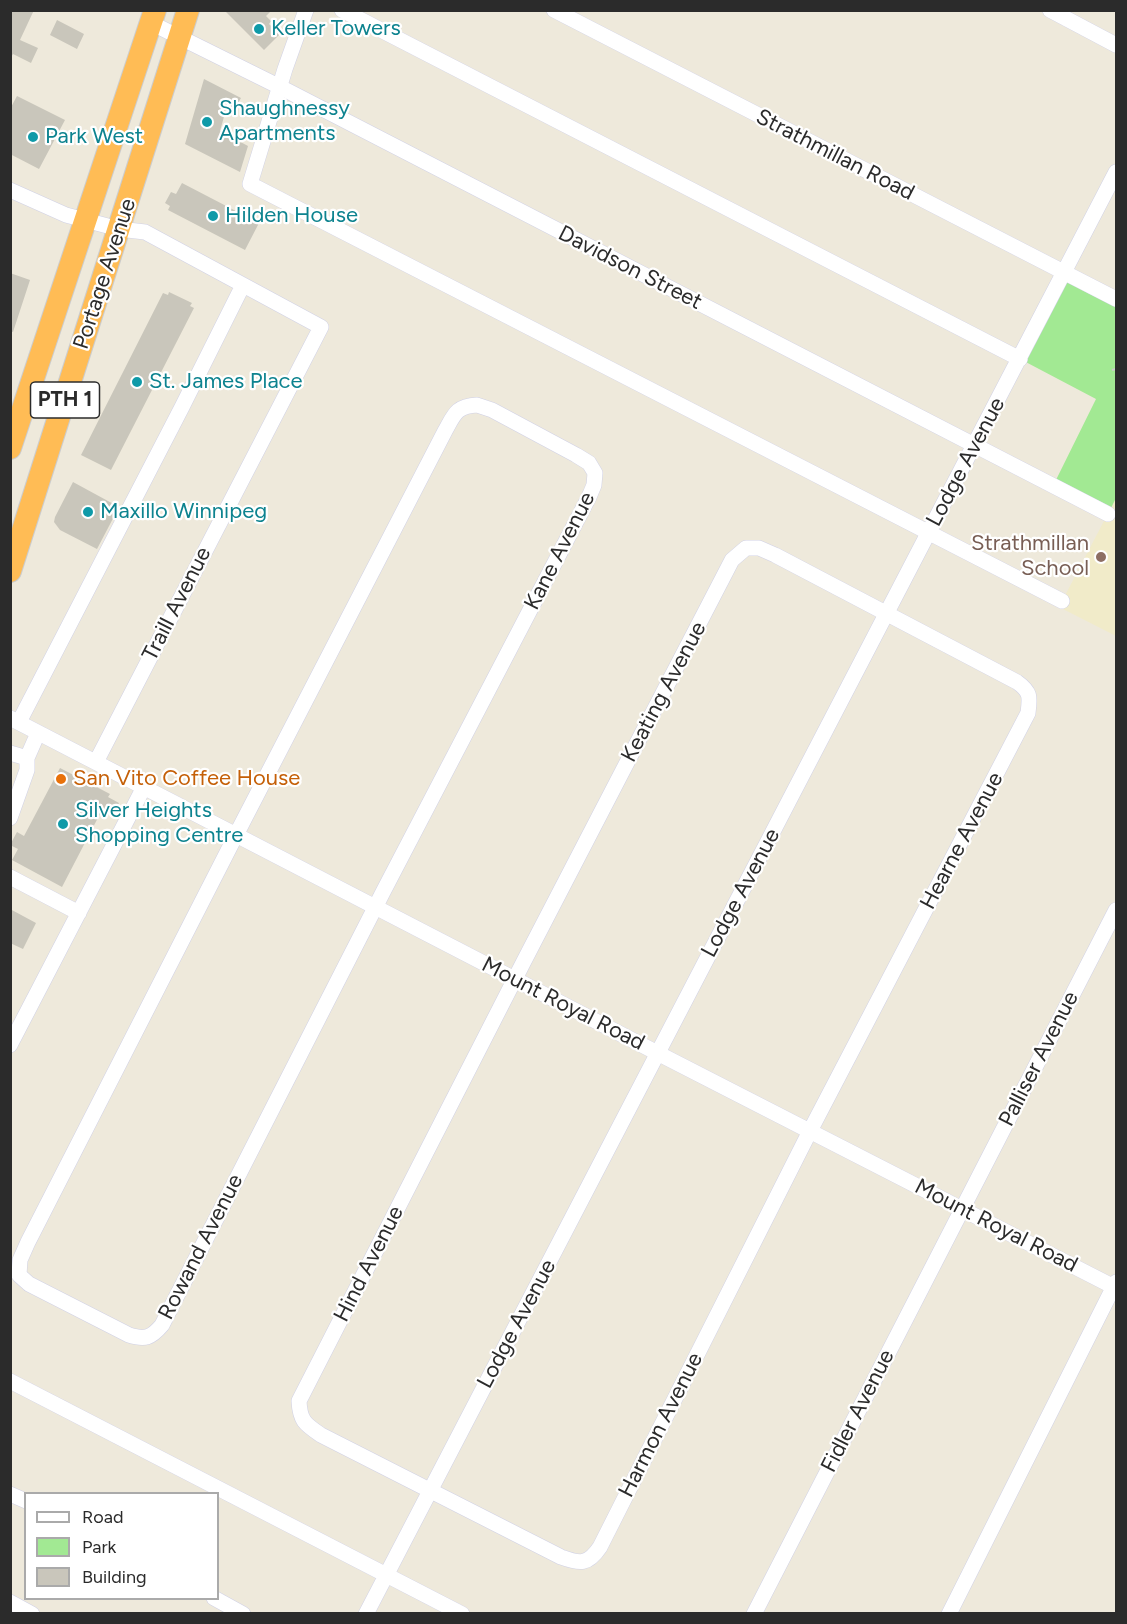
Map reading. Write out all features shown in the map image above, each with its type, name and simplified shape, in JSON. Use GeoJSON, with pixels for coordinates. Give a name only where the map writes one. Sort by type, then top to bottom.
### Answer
{"type":"FeatureCollection","features":[{"type":"Feature","properties":{"kind":"highway","name":"Portage Avenue"},"geometry":{"type":"LineString","coordinates":[[10,571],[188,10]]}},
{"type":"Feature","properties":{"kind":"highway","name":"Portage Avenue"},"geometry":{"type":"LineString","coordinates":[[10,448],[153,17]]}},
{"type":"Feature","properties":{"kind":"street"},"geometry":{"type":"LineString","coordinates":[[306,10],[250,184],[1062,601]]}},
{"type":"Feature","properties":{"kind":"street"},"geometry":{"type":"LineString","coordinates":[[342,10],[1020,359]]}},
{"type":"Feature","properties":{"kind":"street","name":"Strathmillan Road"},"geometry":{"type":"LineString","coordinates":[[554,10],[1116,299]]}},
{"type":"Feature","properties":{"kind":"street"},"geometry":{"type":"LineString","coordinates":[[1050,10],[1116,45]]}},
{"type":"Feature","properties":{"kind":"street","name":"Davidson Street"},"geometry":{"type":"LineString","coordinates":[[153,17],[180,37],[1108,514]]}},
{"type":"Feature","properties":{"kind":"street","name":"Lodge Avenue"},"geometry":{"type":"LineString","coordinates":[[366,1614],[1116,172]]}},
{"type":"Feature","properties":{"kind":"street","name":"Traill Avenue"},"geometry":{"type":"LineString","coordinates":[[10,190],[66,215],[119,229],[145,232],[321,327],[96,762]]}},
{"type":"Feature","properties":{"kind":"street"},"geometry":{"type":"LineString","coordinates":[[15,720],[171,428],[243,285]]}},
{"type":"Feature","properties":{"kind":"street","name":"Kane Avenue"},"geometry":{"type":"LineString","coordinates":[[236,835],[456,412],[465,405],[477,405],[492,410],[589,463],[595,473],[594,485],[375,907]]}},
{"type":"Feature","properties":{"kind":"street","name":"Keating Avenue"},"geometry":{"type":"LineString","coordinates":[[515,979],[732,560],[746,548],[759,548],[887,614]]}},
{"type":"Feature","properties":{"kind":"street","name":"Hearne Avenue"},"geometry":{"type":"LineString","coordinates":[[810,1131],[1025,719],[1029,706],[1030,698],[1025,688],[1017,682],[887,614]]}},
{"type":"Feature","properties":{"kind":"street","name":"Mount Royal Road"},"geometry":{"type":"LineString","coordinates":[[15,720],[658,1053],[1116,1286]]}},
{"type":"Feature","properties":{"kind":"street"},"geometry":{"type":"LineString","coordinates":[[10,818],[27,770],[27,758],[38,733]]}},
{"type":"Feature","properties":{"kind":"street"},"geometry":{"type":"LineString","coordinates":[[10,753],[27,758]]}},
{"type":"Feature","properties":{"kind":"street"},"geometry":{"type":"LineString","coordinates":[[10,1045],[144,787]]}},
{"type":"Feature","properties":{"kind":"street","name":"Rowand Avenue"},"geometry":{"type":"LineString","coordinates":[[236,835],[20,1260],[19,1275],[29,1284],[54,1297],[139,1338],[148,1337],[162,1325],[375,907]]}},
{"type":"Feature","properties":{"kind":"street"},"geometry":{"type":"LineString","coordinates":[[10,877],[79,913]]}},
{"type":"Feature","properties":{"kind":"street","name":"Palliser Avenue"},"geometry":{"type":"LineString","coordinates":[[962,1208],[1116,910]]}},
{"type":"Feature","properties":{"kind":"street","name":"Hind Avenue"},"geometry":{"type":"LineString","coordinates":[[430,1490],[305,1425],[299,1414],[299,1401],[515,979]]}},
{"type":"Feature","properties":{"kind":"street","name":"Harmon Avenue"},"geometry":{"type":"LineString","coordinates":[[430,1490],[561,1557],[574,1562],[585,1562],[594,1556],[810,1131]]}},
{"type":"Feature","properties":{"kind":"street","name":"Fidler Avenue"},"geometry":{"type":"LineString","coordinates":[[754,1614],[962,1208]]}},
{"type":"Feature","properties":{"kind":"street"},"geometry":{"type":"LineString","coordinates":[[949,1614],[1116,1286]]}},
{"type":"Feature","properties":{"kind":"street"},"geometry":{"type":"LineString","coordinates":[[10,1381],[462,1614]]}},
{"type":"Feature","properties":{"kind":"street"},"geometry":{"type":"LineString","coordinates":[[10,1494],[24,1500]]}},
{"type":"Feature","properties":{"kind":"street"},"geometry":{"type":"LineString","coordinates":[[216,1600],[243,1614]]}},
{"type":"Feature","properties":{"kind":"street"},"geometry":{"type":"LineString","coordinates":[[10,1602],[32,1614]]}},
{"type":"Feature","properties":{"kind":"path"},"geometry":{"type":"LineString","coordinates":[[1112,370],[1116,369]]}},
{"type":"Feature","properties":{"kind":"shaded area","name":"Strathmillan School"},"geometry":{"type":"Polygon","coordinates":[[[1116,498],[1116,636],[1059,607],[1116,498]]]}},
{"type":"Feature","properties":{"kind":"green space"},"geometry":{"type":"Polygon","coordinates":[[[1064,273],[1116,299],[1116,498],[1108,514],[1053,486],[1096,399],[1020,359],[1064,273]]]}},
{"type":"Feature","properties":{"kind":"building"},"geometry":{"type":"Polygon","coordinates":[[[10,10],[34,10],[20,40],[38,48],[31,63],[13,54],[10,59],[10,10]]]}},
{"type":"Feature","properties":{"kind":"building","name":"Keller Towers"},"geometry":{"type":"Polygon","coordinates":[[[224,10],[272,10],[266,16],[271,21],[269,24],[280,34],[264,50],[224,10]]]}},
{"type":"Feature","properties":{"kind":"building"},"geometry":{"type":"Polygon","coordinates":[[[57,20],[84,34],[77,49],[50,35],[57,20]]]}},
{"type":"Feature","properties":{"kind":"building","name":"Shaughnessy Apartments"},"geometry":{"type":"Polygon","coordinates":[[[204,79],[241,98],[234,110],[227,106],[220,131],[248,146],[240,172],[185,144],[204,79]]]}},
{"type":"Feature","properties":{"kind":"building","name":"Park West"},"geometry":{"type":"Polygon","coordinates":[[[17,96],[65,120],[39,169],[10,154],[10,109],[17,96]]]}},
{"type":"Feature","properties":{"kind":"building","name":"Hilden House"},"geometry":{"type":"Polygon","coordinates":[[[182,183],[259,223],[245,250],[168,210],[170,206],[165,203],[171,192],[176,194],[182,183]]]}},
{"type":"Feature","properties":{"kind":"building"},"geometry":{"type":"Polygon","coordinates":[[[10,273],[30,280],[13,332],[10,331],[10,273]]]}},
{"type":"Feature","properties":{"kind":"building","name":"St. James Place"},"geometry":{"type":"Polygon","coordinates":[[[169,292],[192,303],[190,306],[194,308],[111,470],[81,455],[163,293],[168,295],[169,292]]]}},
{"type":"Feature","properties":{"kind":"building","name":"Maxillo Winnipeg"},"geometry":{"type":"Polygon","coordinates":[[[73,482],[119,507],[97,549],[60,530],[54,522],[73,482]]]}},
{"type":"Feature","properties":{"kind":"building","name":"Silver Heights Shopping Centre"},"geometry":{"type":"Polygon","coordinates":[[[60,768],[110,794],[108,797],[119,803],[112,815],[102,810],[62,887],[12,860],[18,849],[10,845],[17,832],[24,836],[60,768]]]}},
{"type":"Feature","properties":{"kind":"building"},"geometry":{"type":"Polygon","coordinates":[[[10,909],[36,923],[23,949],[10,943],[10,909]]]}},
{"type":"Feature","properties":{"kind":"place","name":"Keller Towers"},"geometry":{"type":"Point","coordinates":[259,29]}},
{"type":"Feature","properties":{"kind":"place","name":"Shaughnessy Apartments"},"geometry":{"type":"Point","coordinates":[207,122]}},
{"type":"Feature","properties":{"kind":"place","name":"Park West"},"geometry":{"type":"Point","coordinates":[33,137]}},
{"type":"Feature","properties":{"kind":"place","name":"Hilden House"},"geometry":{"type":"Point","coordinates":[213,216]}},
{"type":"Feature","properties":{"kind":"place","name":"St. James Place"},"geometry":{"type":"Point","coordinates":[137,382]}},
{"type":"Feature","properties":{"kind":"place","name":"Maxillo Winnipeg"},"geometry":{"type":"Point","coordinates":[88,512]}},
{"type":"Feature","properties":{"kind":"place","name":"Strathmillan School"},"geometry":{"type":"Point","coordinates":[1101,557]}},
{"type":"Feature","properties":{"kind":"place","name":"San Vito Coffee House"},"geometry":{"type":"Point","coordinates":[61,779]}},
{"type":"Feature","properties":{"kind":"place","name":"Silver Heights Shopping Centre"},"geometry":{"type":"Point","coordinates":[63,824]}}]}
